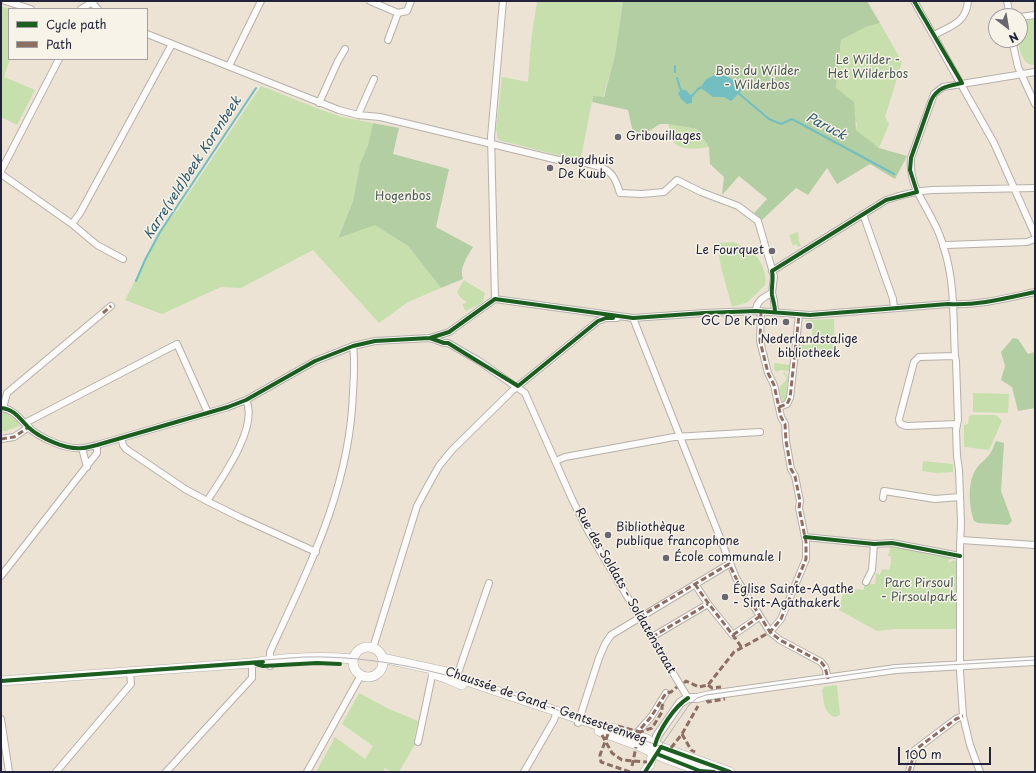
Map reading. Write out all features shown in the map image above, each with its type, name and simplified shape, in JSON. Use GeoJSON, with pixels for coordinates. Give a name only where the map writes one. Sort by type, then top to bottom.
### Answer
{"type":"FeatureCollection","features":[{"type":"Feature","properties":{"kind":"main road"},"geometry":{"type":"LineString","coordinates":[[366,647],[373,648],[378,652],[382,661],[378,672],[373,676],[367,677],[356,672],[353,662],[357,652],[366,647]]}},
{"type":"Feature","properties":{"kind":"main road"},"geometry":{"type":"LineString","coordinates":[[2,682],[252,663],[270,663],[317,657],[353,662]]}},
{"type":"Feature","properties":{"kind":"main road","name":"Chaussée de Gand - Gentsesteenweg"},"geometry":{"type":"LineString","coordinates":[[382,661],[450,673],[456,680],[556,713],[637,745],[730,772]]}},
{"type":"Feature","properties":{"kind":"main road","name":"Chaussée de Gand - Gentsesteenweg"},"geometry":{"type":"LineString","coordinates":[[578,721],[609,729],[612,728],[635,735],[647,740],[654,749],[700,772],[714,772]]}},
{"type":"Feature","properties":{"kind":"main road"},"geometry":{"type":"LineString","coordinates":[[647,768],[654,749]]}},
{"type":"Feature","properties":{"kind":"street"},"geometry":{"type":"LineString","coordinates":[[5,1],[28,8]]}},
{"type":"Feature","properties":{"kind":"street"},"geometry":{"type":"LineString","coordinates":[[229,66],[261,1]]}},
{"type":"Feature","properties":{"kind":"street"},"geometry":{"type":"LineString","coordinates":[[370,1],[398,12],[406,11],[411,1]]}},
{"type":"Feature","properties":{"kind":"street"},"geometry":{"type":"LineString","coordinates":[[495,299],[492,144],[503,1]]}},
{"type":"Feature","properties":{"kind":"street"},"geometry":{"type":"LineString","coordinates":[[914,1],[994,143],[1035,235]]}},
{"type":"Feature","properties":{"kind":"street"},"geometry":{"type":"LineString","coordinates":[[934,35],[961,19],[967,9],[968,1]]}},
{"type":"Feature","properties":{"kind":"street"},"geometry":{"type":"LineString","coordinates":[[83,8],[92,2]]}},
{"type":"Feature","properties":{"kind":"street"},"geometry":{"type":"LineString","coordinates":[[388,40],[398,12]]}},
{"type":"Feature","properties":{"kind":"street"},"geometry":{"type":"LineString","coordinates":[[148,34],[339,110],[358,115],[380,117],[558,160],[583,162],[606,170],[612,174],[620,193],[642,194],[664,192],[677,180],[701,192],[738,206],[758,221],[774,276],[772,293],[775,312]]}},
{"type":"Feature","properties":{"kind":"street"},"geometry":{"type":"LineString","coordinates":[[72,224],[80,213],[172,44]]}},
{"type":"Feature","properties":{"kind":"street"},"geometry":{"type":"LineString","coordinates":[[1014,48],[1018,67],[1035,104]]}},
{"type":"Feature","properties":{"kind":"street"},"geometry":{"type":"LineString","coordinates":[[319,103],[345,49]]}},
{"type":"Feature","properties":{"kind":"street"},"geometry":{"type":"LineString","coordinates":[[1,170],[58,60]]}},
{"type":"Feature","properties":{"kind":"street"},"geometry":{"type":"LineString","coordinates":[[980,772],[970,745],[963,716],[960,665],[961,540],[959,470],[957,456],[956,361],[951,277],[943,246],[934,222],[916,192],[910,170],[911,158],[934,94],[943,87],[1035,72]]}},
{"type":"Feature","properties":{"kind":"street"},"geometry":{"type":"LineString","coordinates":[[358,115],[374,79]]}},
{"type":"Feature","properties":{"kind":"street"},"geometry":{"type":"LineString","coordinates":[[1,174],[72,224],[97,245],[123,259]]}},
{"type":"Feature","properties":{"kind":"street"},"geometry":{"type":"LineString","coordinates":[[772,271],[886,200],[916,192],[932,190],[1035,188]]}},
{"type":"Feature","properties":{"kind":"street"},"geometry":{"type":"LineString","coordinates":[[862,214],[894,308]]}},
{"type":"Feature","properties":{"kind":"street"},"geometry":{"type":"LineString","coordinates":[[943,246],[1027,242],[1035,239]]}},
{"type":"Feature","properties":{"kind":"street"},"geometry":{"type":"LineString","coordinates":[[111,306],[7,393],[2,408],[11,410],[27,425],[58,444],[75,448],[97,445],[208,413],[246,400],[315,360],[353,346],[375,341],[430,338],[449,332],[495,299],[633,318],[759,311],[799,315],[997,300],[1035,292]]}},
{"type":"Feature","properties":{"kind":"street"},"geometry":{"type":"LineString","coordinates":[[770,632],[781,619],[806,559],[805,537],[799,508],[800,501],[795,476],[791,469],[785,424],[781,417],[774,385],[768,373],[760,341],[758,303],[764,297],[772,293]]}},
{"type":"Feature","properties":{"kind":"street"},"geometry":{"type":"LineString","coordinates":[[596,312],[598,321]]}},
{"type":"Feature","properties":{"kind":"street"},"geometry":{"type":"LineString","coordinates":[[779,407],[787,404],[790,398],[799,315]]}},
{"type":"Feature","properties":{"kind":"street"},"geometry":{"type":"LineString","coordinates":[[373,648],[417,506],[430,482],[452,450],[518,386],[598,321],[606,318],[621,317]]}},
{"type":"Feature","properties":{"kind":"street"},"geometry":{"type":"LineString","coordinates":[[633,318],[729,564],[736,578],[759,617],[770,632],[780,640],[821,662],[825,667],[828,679]]}},
{"type":"Feature","properties":{"kind":"street"},"geometry":{"type":"LineString","coordinates":[[448,343],[449,332]]}},
{"type":"Feature","properties":{"kind":"street","name":"Rue des Soldats - Soldatenstraat"},"geometry":{"type":"LineString","coordinates":[[430,338],[448,343],[518,386],[525,392],[572,499],[588,531],[688,698]]}},
{"type":"Feature","properties":{"kind":"street"},"geometry":{"type":"LineString","coordinates":[[1,439],[14,437],[27,425],[177,344],[208,413]]}},
{"type":"Feature","properties":{"kind":"street"},"geometry":{"type":"LineString","coordinates":[[270,663],[270,652],[316,552],[337,491],[348,445],[353,410],[353,346]]}},
{"type":"Feature","properties":{"kind":"street"},"geometry":{"type":"LineString","coordinates":[[955,356],[919,357],[916,359],[899,422],[902,425],[907,426],[957,424]]}},
{"type":"Feature","properties":{"kind":"street"},"geometry":{"type":"LineString","coordinates":[[207,501],[243,439],[248,422],[249,410],[246,400]]}},
{"type":"Feature","properties":{"kind":"street"},"geometry":{"type":"LineString","coordinates":[[556,461],[566,457],[679,437],[760,432]]}},
{"type":"Feature","properties":{"kind":"street"},"geometry":{"type":"LineString","coordinates":[[121,438],[126,449],[185,489],[239,517],[316,552]]}},
{"type":"Feature","properties":{"kind":"street"},"geometry":{"type":"LineString","coordinates":[[1,576],[97,454],[97,445]]}},
{"type":"Feature","properties":{"kind":"street"},"geometry":{"type":"LineString","coordinates":[[82,448],[87,467]]}},
{"type":"Feature","properties":{"kind":"street"},"geometry":{"type":"LineString","coordinates":[[883,498],[884,487],[935,499],[960,497]]}},
{"type":"Feature","properties":{"kind":"street"},"geometry":{"type":"LineString","coordinates":[[805,537],[874,544],[892,543],[960,556]]}},
{"type":"Feature","properties":{"kind":"street"},"geometry":{"type":"LineString","coordinates":[[961,540],[1035,545]]}},
{"type":"Feature","properties":{"kind":"street"},"geometry":{"type":"LineString","coordinates":[[866,582],[872,570],[874,544]]}},
{"type":"Feature","properties":{"kind":"street"},"geometry":{"type":"LineString","coordinates":[[578,721],[600,654],[607,639],[640,617],[729,564]]}},
{"type":"Feature","properties":{"kind":"street"},"geometry":{"type":"LineString","coordinates":[[456,680],[489,583]]}},
{"type":"Feature","properties":{"kind":"street"},"geometry":{"type":"LineString","coordinates":[[695,584],[708,604],[733,635],[759,617]]}},
{"type":"Feature","properties":{"kind":"street"},"geometry":{"type":"LineString","coordinates":[[652,637],[708,604]]}},
{"type":"Feature","properties":{"kind":"street"},"geometry":{"type":"LineString","coordinates":[[654,749],[657,736],[680,703],[688,698],[896,669],[1035,661]]}},
{"type":"Feature","properties":{"kind":"street"},"geometry":{"type":"LineString","coordinates":[[166,772],[252,678],[252,663]]}},
{"type":"Feature","properties":{"kind":"street"},"geometry":{"type":"LineString","coordinates":[[418,742],[433,671]]}},
{"type":"Feature","properties":{"kind":"street"},"geometry":{"type":"LineString","coordinates":[[56,772],[131,684],[130,672]]}},
{"type":"Feature","properties":{"kind":"street"},"geometry":{"type":"LineString","coordinates":[[307,772],[361,675]]}},
{"type":"Feature","properties":{"kind":"street"},"geometry":{"type":"LineString","coordinates":[[635,735],[652,717],[666,693]]}},
{"type":"Feature","properties":{"kind":"street"},"geometry":{"type":"LineString","coordinates":[[524,772],[556,713]]}},
{"type":"Feature","properties":{"kind":"street"},"geometry":{"type":"LineString","coordinates":[[909,772],[915,750],[956,719],[963,716]]}},
{"type":"Feature","properties":{"kind":"street"},"geometry":{"type":"LineString","coordinates":[[1,719],[9,772]]}},
{"type":"Feature","properties":{"kind":"green space"},"geometry":{"type":"Polygon","coordinates":[[[537,1],[623,1],[615,55],[603,98],[593,96],[581,158],[569,158],[499,140],[498,138],[496,129],[502,77],[528,82],[531,41],[537,1]]]}},
{"type":"Feature","properties":{"kind":"green space","name":"Bois du Wilder - Wilderbos"},"geometry":{"type":"Polygon","coordinates":[[[623,1],[867,1],[880,23],[866,27],[841,40],[836,88],[854,102],[856,130],[879,148],[907,156],[895,179],[870,164],[837,184],[827,168],[808,195],[796,188],[762,220],[754,213],[767,199],[739,176],[722,195],[724,177],[710,164],[709,147],[697,129],[660,124],[646,133],[634,137],[628,110],[592,102],[593,96],[604,97],[615,55],[623,1]]]}},
{"type":"Feature","properties":{"kind":"green space"},"geometry":{"type":"Polygon","coordinates":[[[1,6],[8,9],[8,60],[10,60],[4,77],[35,90],[17,125],[1,117],[1,6]]]}},
{"type":"Feature","properties":{"kind":"green space"},"geometry":{"type":"Polygon","coordinates":[[[1035,19],[1035,65],[1031,65],[1024,60],[1020,48],[1028,48],[1028,20],[1035,19]]]}},
{"type":"Feature","properties":{"kind":"green space","name":"Le Wilder - Het Wilderbos"},"geometry":{"type":"Polygon","coordinates":[[[880,23],[902,62],[885,117],[889,124],[879,148],[856,130],[857,124],[836,88],[841,40],[866,27],[880,23]]]}},
{"type":"Feature","properties":{"kind":"green space"},"geometry":{"type":"Polygon","coordinates":[[[261,86],[342,117],[373,123],[368,145],[360,164],[353,201],[338,237],[375,224],[408,246],[441,288],[408,302],[379,323],[313,250],[241,288],[221,287],[162,314],[125,300],[160,232],[178,209],[261,86]]]}},
{"type":"Feature","properties":{"kind":"green space","name":"Hogenbos"},"geometry":{"type":"Polygon","coordinates":[[[373,123],[399,128],[393,154],[449,169],[436,227],[473,247],[463,267],[463,279],[441,288],[408,246],[375,225],[338,238],[353,201],[360,164],[368,145],[373,123]]]}},
{"type":"Feature","properties":{"kind":"green space"},"geometry":{"type":"Polygon","coordinates":[[[668,124],[697,129],[709,147],[694,149],[678,146],[672,140],[668,124]]]}},
{"type":"Feature","properties":{"kind":"green space"},"geometry":{"type":"Polygon","coordinates":[[[798,232],[801,246],[798,247],[796,244],[793,246],[789,235],[798,232]]]}},
{"type":"Feature","properties":{"kind":"green space"},"geometry":{"type":"Polygon","coordinates":[[[734,242],[749,250],[759,259],[766,277],[766,281],[765,285],[748,302],[732,307],[721,267],[717,243],[734,242]]]}},
{"type":"Feature","properties":{"kind":"green space"},"geometry":{"type":"Polygon","coordinates":[[[464,280],[485,293],[483,302],[466,311],[462,305],[467,302],[461,298],[457,292],[464,280]]]}},
{"type":"Feature","properties":{"kind":"green space"},"geometry":{"type":"Polygon","coordinates":[[[834,319],[835,358],[800,354],[801,345],[811,345],[813,322],[805,321],[834,319]]]}},
{"type":"Feature","properties":{"kind":"green space"},"geometry":{"type":"Polygon","coordinates":[[[1013,338],[1018,339],[1028,354],[1035,352],[1035,408],[1018,411],[1012,387],[1001,380],[1005,366],[1001,352],[1013,338]]]}},
{"type":"Feature","properties":{"kind":"green space"},"geometry":{"type":"Polygon","coordinates":[[[774,363],[790,365],[790,370],[781,370],[776,372],[774,369],[774,363]]]}},
{"type":"Feature","properties":{"kind":"green space"},"geometry":{"type":"Polygon","coordinates":[[[784,372],[787,375],[788,380],[786,384],[788,400],[783,402],[779,388],[787,379],[783,374],[784,372]]]}},
{"type":"Feature","properties":{"kind":"green space"},"geometry":{"type":"Polygon","coordinates":[[[973,393],[1009,394],[1008,413],[973,412],[973,393]]]}},
{"type":"Feature","properties":{"kind":"green space"},"geometry":{"type":"Polygon","coordinates":[[[1,412],[13,416],[22,425],[6,431],[1,431],[1,412]]]}},
{"type":"Feature","properties":{"kind":"green space"},"geometry":{"type":"Polygon","coordinates":[[[971,415],[996,415],[1002,421],[989,450],[964,447],[964,425],[968,424],[969,417],[971,415]]]}},
{"type":"Feature","properties":{"kind":"green space"},"geometry":{"type":"Polygon","coordinates":[[[996,441],[1004,443],[1001,491],[1012,521],[1008,525],[978,523],[974,521],[971,509],[970,488],[973,475],[976,469],[992,451],[996,441]]]}},
{"type":"Feature","properties":{"kind":"green space"},"geometry":{"type":"Polygon","coordinates":[[[923,461],[953,464],[953,472],[937,473],[922,471],[923,461]]]}},
{"type":"Feature","properties":{"kind":"green space","name":"Parc Pirsoul - Pirsoulpark"},"geometry":{"type":"Polygon","coordinates":[[[891,545],[950,557],[951,559],[948,561],[949,563],[954,560],[956,562],[956,629],[894,629],[877,631],[839,610],[844,588],[864,590],[864,583],[875,584],[876,573],[880,575],[882,569],[889,570],[891,556],[888,556],[891,545]]]}},
{"type":"Feature","properties":{"kind":"green space"},"geometry":{"type":"Polygon","coordinates":[[[837,685],[840,715],[835,717],[826,710],[822,690],[824,687],[837,685]]]}},
{"type":"Feature","properties":{"kind":"green space"},"geometry":{"type":"Polygon","coordinates":[[[359,693],[389,709],[418,721],[414,739],[417,741],[399,772],[392,772],[385,768],[383,772],[316,772],[335,737],[365,759],[373,746],[342,724],[359,693]]]}},
{"type":"Feature","properties":{"kind":"water"},"geometry":{"type":"Polygon","coordinates":[[[721,74],[733,80],[742,90],[731,101],[724,97],[713,97],[701,88],[704,81],[714,75],[721,74]]]}},
{"type":"Feature","properties":{"kind":"water"},"geometry":{"type":"Polygon","coordinates":[[[681,90],[686,90],[692,97],[692,103],[687,104],[681,99],[678,93],[681,90]]]}},
{"type":"Feature","properties":{"kind":"waterway","name":"Paruck"},"geometry":{"type":"LineString","coordinates":[[675,66],[675,72]]}},
{"type":"Feature","properties":{"kind":"waterway","name":"Paruck"},"geometry":{"type":"LineString","coordinates":[[677,78],[683,92]]}},
{"type":"Feature","properties":{"kind":"waterway","name":"Paruck"},"geometry":{"type":"LineString","coordinates":[[691,97],[698,89],[702,87]]}},
{"type":"Feature","properties":{"kind":"waterway","name":"Karre(veld)beek Korenbeek"},"geometry":{"type":"LineString","coordinates":[[136,281],[160,232],[256,88]]}},
{"type":"Feature","properties":{"kind":"waterway","name":"Paruck"},"geometry":{"type":"LineString","coordinates":[[737,92],[769,119],[781,124],[792,119],[894,174]]}},
{"type":"Feature","properties":{"kind":"tram line"},"geometry":{"type":"LineString","coordinates":[[1,680],[304,657],[337,657],[369,660],[430,671],[491,688],[732,772]]}},
{"type":"Feature","properties":{"kind":"tram line"},"geometry":{"type":"LineString","coordinates":[[643,772],[689,705],[697,698],[706,695],[896,668],[1035,660]]}},
{"type":"Feature","properties":{"kind":"marked path"},"geometry":{"type":"LineString","coordinates":[[103,313],[111,306]]}},
{"type":"Feature","properties":{"kind":"marked path"},"geometry":{"type":"LineString","coordinates":[[684,683],[686,681],[699,687],[708,685],[734,652],[770,632],[781,619],[806,559],[806,542],[799,508],[800,501],[795,476],[791,469],[786,441],[785,424],[781,417],[774,385],[768,373],[760,341],[761,311]]}},
{"type":"Feature","properties":{"kind":"marked path"},"geometry":{"type":"LineString","coordinates":[[779,407],[787,404],[790,398],[799,315]]}},
{"type":"Feature","properties":{"kind":"marked path"},"geometry":{"type":"LineString","coordinates":[[1,439],[14,437],[29,427]]}},
{"type":"Feature","properties":{"kind":"marked path"},"geometry":{"type":"LineString","coordinates":[[639,617],[729,564],[736,578],[770,632],[780,640],[821,662],[825,667],[828,679]]}},
{"type":"Feature","properties":{"kind":"marked path"},"geometry":{"type":"LineString","coordinates":[[695,584],[742,648]]}},
{"type":"Feature","properties":{"kind":"marked path"},"geometry":{"type":"LineString","coordinates":[[652,637],[708,604]]}},
{"type":"Feature","properties":{"kind":"marked path"},"geometry":{"type":"LineString","coordinates":[[733,635],[759,617]]}},
{"type":"Feature","properties":{"kind":"marked path"},"geometry":{"type":"LineString","coordinates":[[708,685],[712,688],[721,687]]}},
{"type":"Feature","properties":{"kind":"marked path"},"geometry":{"type":"LineString","coordinates":[[635,735],[651,717],[666,693],[671,692],[677,687]]}},
{"type":"Feature","properties":{"kind":"marked path"},"geometry":{"type":"LineString","coordinates":[[707,700],[708,702],[725,699]]}},
{"type":"Feature","properties":{"kind":"marked path"},"geometry":{"type":"LineString","coordinates":[[639,734],[640,732],[652,728],[662,712],[662,706],[665,702]]}},
{"type":"Feature","properties":{"kind":"marked path"},"geometry":{"type":"LineString","coordinates":[[671,748],[682,734],[698,706]]}},
{"type":"Feature","properties":{"kind":"marked path"},"geometry":{"type":"LineString","coordinates":[[909,772],[915,750],[956,719],[963,716]]}},
{"type":"Feature","properties":{"kind":"marked path"},"geometry":{"type":"LineString","coordinates":[[618,726],[640,732]]}},
{"type":"Feature","properties":{"kind":"marked path"},"geometry":{"type":"LineString","coordinates":[[608,734],[600,755],[601,762],[630,772]]}},
{"type":"Feature","properties":{"kind":"marked path"},"geometry":{"type":"LineString","coordinates":[[682,734],[691,750],[695,752]]}},
{"type":"Feature","properties":{"kind":"marked path"},"geometry":{"type":"LineString","coordinates":[[602,735],[612,753],[622,760],[647,762]]}},
{"type":"Feature","properties":{"kind":"marked path"},"geometry":{"type":"LineString","coordinates":[[632,766],[636,747]]}},
{"type":"Feature","properties":{"kind":"cycle path"},"geometry":{"type":"LineString","coordinates":[[775,312],[772,295],[772,271],[886,200],[917,192],[910,170],[911,158],[933,96],[948,86],[962,83],[914,1]]}},
{"type":"Feature","properties":{"kind":"cycle path"},"geometry":{"type":"LineString","coordinates":[[1,408],[13,412],[28,427],[46,439],[68,447],[84,448],[228,407],[246,400],[315,361],[353,346],[375,341],[430,338],[449,332],[495,299],[633,318],[756,311],[810,315],[948,304],[970,304],[1035,292]]}},
{"type":"Feature","properties":{"kind":"cycle path"},"geometry":{"type":"LineString","coordinates":[[430,338],[448,343],[518,386],[598,321],[606,318],[613,318]]}},
{"type":"Feature","properties":{"kind":"cycle path"},"geometry":{"type":"LineString","coordinates":[[805,537],[874,544],[892,543],[960,556]]}},
{"type":"Feature","properties":{"kind":"cycle path"},"geometry":{"type":"LineString","coordinates":[[1,681],[263,662]]}},
{"type":"Feature","properties":{"kind":"cycle path"},"geometry":{"type":"LineString","coordinates":[[256,664],[263,666],[317,663],[340,664]]}},
{"type":"Feature","properties":{"kind":"cycle path"},"geometry":{"type":"LineString","coordinates":[[655,745],[668,719],[688,698]]}},
{"type":"Feature","properties":{"kind":"cycle path"},"geometry":{"type":"LineString","coordinates":[[645,772],[661,747],[730,772]]}},
{"type":"Feature","properties":{"kind":"cycle path"},"geometry":{"type":"LineString","coordinates":[[657,754],[700,771],[714,772]]}},
{"type":"Feature","properties":{"kind":"place","name":"Gribouillages"},"geometry":{"type":"Point","coordinates":[618,137]}},
{"type":"Feature","properties":{"kind":"place","name":"Jeugdhuis De Kuub"},"geometry":{"type":"Point","coordinates":[550,168]}},
{"type":"Feature","properties":{"kind":"place","name":"Le Fourquet"},"geometry":{"type":"Point","coordinates":[772,251]}},
{"type":"Feature","properties":{"kind":"place","name":"GC De Kroon"},"geometry":{"type":"Point","coordinates":[786,322]}},
{"type":"Feature","properties":{"kind":"place","name":"Nederlandstalige bibliotheek"},"geometry":{"type":"Point","coordinates":[809,326]}},
{"type":"Feature","properties":{"kind":"place","name":"Bibliothèque publique francophone"},"geometry":{"type":"Point","coordinates":[608,535]}},
{"type":"Feature","properties":{"kind":"place","name":"École communale I"},"geometry":{"type":"Point","coordinates":[666,558]}},
{"type":"Feature","properties":{"kind":"place","name":"Église Sainte-Agathe - Sint-Agathakerk"},"geometry":{"type":"Point","coordinates":[725,597]}}]}
